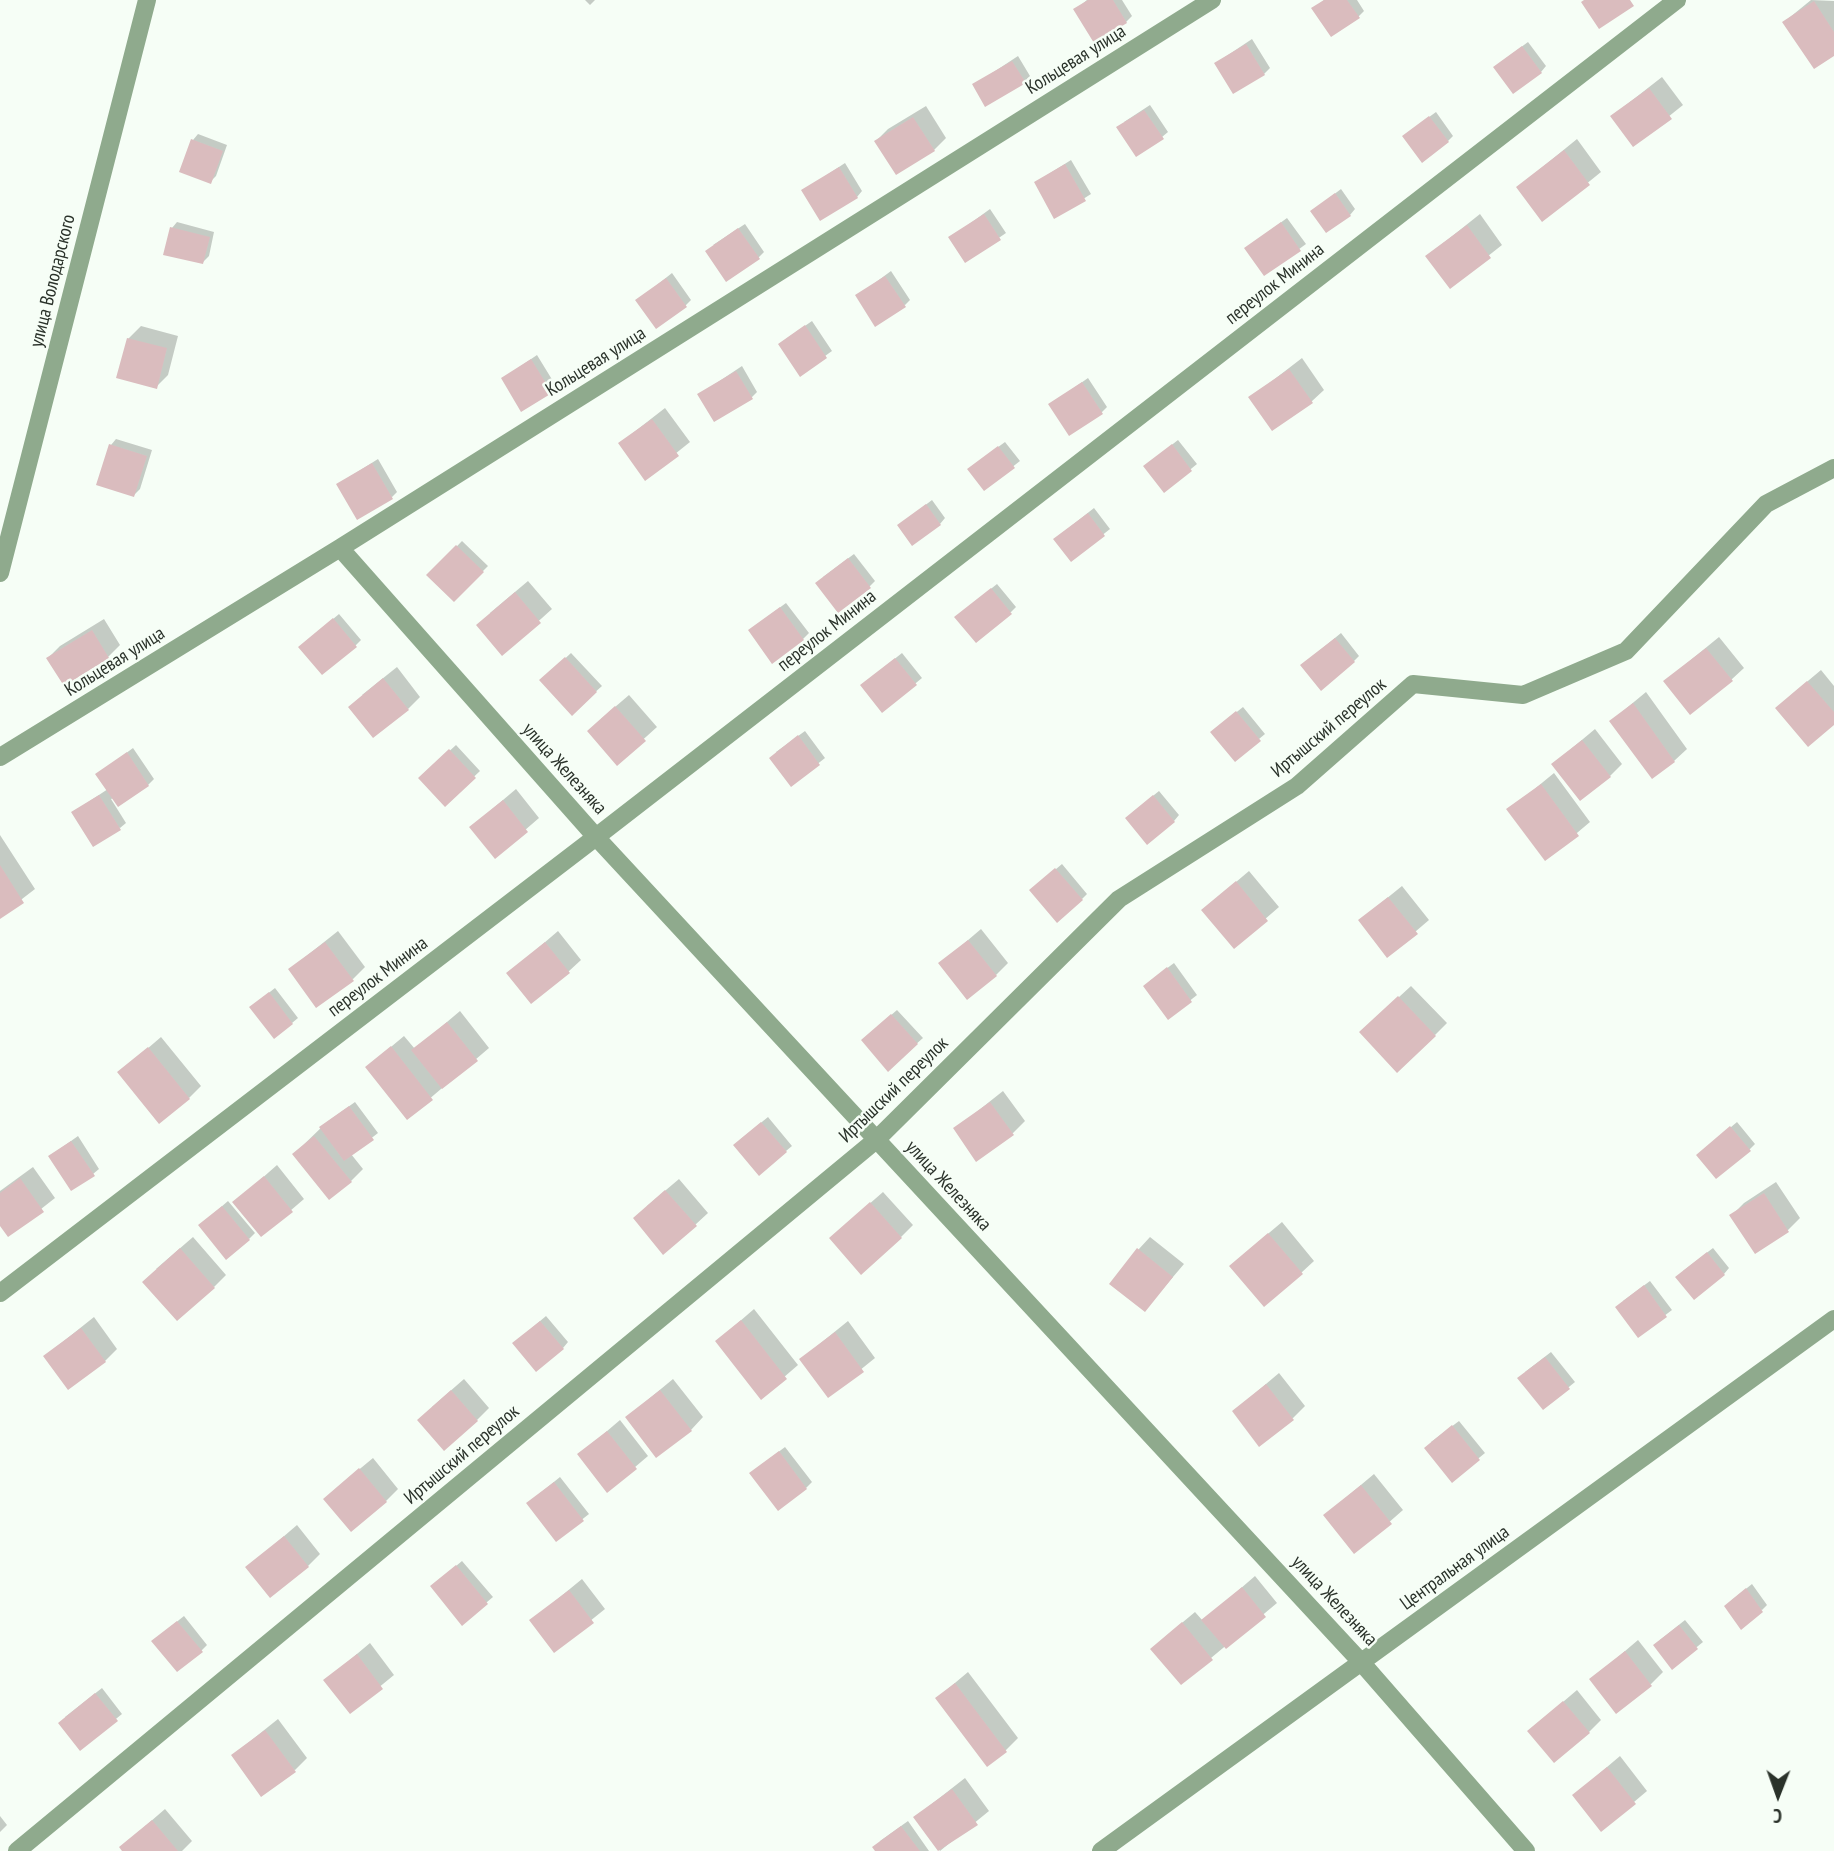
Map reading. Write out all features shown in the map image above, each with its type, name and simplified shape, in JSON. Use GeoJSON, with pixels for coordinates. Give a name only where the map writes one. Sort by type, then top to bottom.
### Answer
{"type":"FeatureCollection","features":[{"type":"Feature","properties":{"kind":"street","name":"улица Володарского"},"geometry":{"type":"LineString","coordinates":[[0,573],[147,0]]}},
{"type":"Feature","properties":{"kind":"street","name":"Кольцевая улица"},"geometry":{"type":"LineString","coordinates":[[0,757],[340,548],[1186,7],[1212,0]]}},
{"type":"Feature","properties":{"kind":"street","name":"переулок Минина"},"geometry":{"type":"LineString","coordinates":[[0,1293],[596,837],[1677,0]]}},
{"type":"Feature","properties":{"kind":"street","name":"Иртышский переулок"},"geometry":{"type":"LineString","coordinates":[[18,1851],[876,1139],[1119,899],[1297,786],[1413,684],[1524,695],[1626,651],[1766,504],[1834,468]]}},
{"type":"Feature","properties":{"kind":"street","name":"улица Железняка"},"geometry":{"type":"LineString","coordinates":[[340,548],[596,837],[1361,1662],[1526,1851]]}},
{"type":"Feature","properties":{"kind":"street","name":"Центральная улица"},"geometry":{"type":"LineString","coordinates":[[1101,1851],[1834,1319]]}},
{"type":"Feature","properties":{"kind":"building"},"geometry":{"type":"Polygon","coordinates":[[[1088,0],[1113,0],[1127,23],[1094,43],[1073,9],[1088,0]]]}},
{"type":"Feature","properties":{"kind":"building"},"geometry":{"type":"Polygon","coordinates":[[[1324,0],[1347,0],[1360,18],[1331,37],[1311,8],[1324,0]]]}},
{"type":"Feature","properties":{"kind":"building"},"geometry":{"type":"Polygon","coordinates":[[[1630,0],[1634,6],[1599,29],[1581,2],[1630,0]]]}},
{"type":"Feature","properties":{"kind":"building"},"geometry":{"type":"Polygon","coordinates":[[[1814,1],[1834,32],[1834,56],[1814,69],[1782,22],[1814,1]]]}},
{"type":"Feature","properties":{"kind":"building"},"geometry":{"type":"Polygon","coordinates":[[[1246,44],[1265,75],[1233,94],[1214,63],[1246,44]]]}},
{"type":"Feature","properties":{"kind":"building"},"geometry":{"type":"Polygon","coordinates":[[[1522,46],[1542,73],[1513,94],[1493,67],[1522,46]]]}},
{"type":"Feature","properties":{"kind":"building"},"geometry":{"type":"Polygon","coordinates":[[[1012,61],[1026,83],[985,107],[972,84],[1012,61]]]}},
{"type":"Feature","properties":{"kind":"building"},"geometry":{"type":"Polygon","coordinates":[[[1649,88],[1672,119],[1633,147],[1610,116],[1649,88]]]}},
{"type":"Feature","properties":{"kind":"building"},"geometry":{"type":"Polygon","coordinates":[[[1144,110],[1164,139],[1136,157],[1116,127],[1144,110]]]}},
{"type":"Feature","properties":{"kind":"building"},"geometry":{"type":"Polygon","coordinates":[[[1429,116],[1449,142],[1422,163],[1402,136],[1429,116]]]}},
{"type":"Feature","properties":{"kind":"building"},"geometry":{"type":"Polygon","coordinates":[[[913,117],[935,151],[896,175],[874,141],[913,117]]]}},
{"type":"Feature","properties":{"kind":"building"},"geometry":{"type":"Polygon","coordinates":[[[191,139],[223,151],[211,184],[179,172],[191,139]]]}},
{"type":"Feature","properties":{"kind":"building"},"geometry":{"type":"Polygon","coordinates":[[[1564,150],[1590,185],[1542,222],[1516,187],[1564,150]]]}},
{"type":"Feature","properties":{"kind":"building"},"geometry":{"type":"Polygon","coordinates":[[[1065,164],[1086,201],[1054,219],[1034,182],[1065,164]]]}},
{"type":"Feature","properties":{"kind":"building"},"geometry":{"type":"Polygon","coordinates":[[[839,167],[858,198],[820,221],[801,190],[839,167]]]}},
{"type":"Feature","properties":{"kind":"building"},"geometry":{"type":"Polygon","coordinates":[[[1335,193],[1351,216],[1326,233],[1310,211],[1335,193]]]}},
{"type":"Feature","properties":{"kind":"building"},"geometry":{"type":"Polygon","coordinates":[[[984,214],[1001,240],[965,263],[948,237],[984,214]]]}},
{"type":"Feature","properties":{"kind":"building"},"geometry":{"type":"Polygon","coordinates":[[[1281,222],[1301,251],[1264,276],[1244,248],[1281,222]]]}},
{"type":"Feature","properties":{"kind":"building"},"geometry":{"type":"Polygon","coordinates":[[[1467,225],[1491,258],[1450,289],[1425,256],[1467,225]]]}},
{"type":"Feature","properties":{"kind":"building"},"geometry":{"type":"Polygon","coordinates":[[[170,227],[210,237],[203,264],[163,255],[170,227]]]}},
{"type":"Feature","properties":{"kind":"building"},"geometry":{"type":"Polygon","coordinates":[[[738,228],[760,259],[726,282],[705,251],[738,228]]]}},
{"type":"Feature","properties":{"kind":"building"},"geometry":{"type":"Polygon","coordinates":[[[885,276],[906,307],[875,327],[855,295],[885,276]]]}},
{"type":"Feature","properties":{"kind":"building"},"geometry":{"type":"Polygon","coordinates":[[[666,278],[687,307],[656,329],[635,300],[666,278]]]}},
{"type":"Feature","properties":{"kind":"building"},"geometry":{"type":"Polygon","coordinates":[[[805,325],[827,358],[800,377],[778,344],[805,325]]]}},
{"type":"Feature","properties":{"kind":"building"},"geometry":{"type":"Polygon","coordinates":[[[127,338],[167,348],[157,389],[116,378],[127,338]]]}},
{"type":"Feature","properties":{"kind":"building"},"geometry":{"type":"Polygon","coordinates":[[[531,359],[552,393],[521,412],[501,378],[531,359]]]}},
{"type":"Feature","properties":{"kind":"building"},"geometry":{"type":"Polygon","coordinates":[[[1289,369],[1313,403],[1272,431],[1248,397],[1289,369]]]}},
{"type":"Feature","properties":{"kind":"building"},"geometry":{"type":"Polygon","coordinates":[[[736,371],[753,399],[714,422],[697,394],[736,371]]]}},
{"type":"Feature","properties":{"kind":"building"},"geometry":{"type":"Polygon","coordinates":[[[1082,382],[1103,414],[1069,436],[1048,404],[1082,382]]]}},
{"type":"Feature","properties":{"kind":"building"},"geometry":{"type":"Polygon","coordinates":[[[652,419],[679,456],[645,481],[618,443],[652,419]]]}},
{"type":"Feature","properties":{"kind":"building"},"geometry":{"type":"Polygon","coordinates":[[[109,444],[147,456],[134,497],[96,485],[109,444]]]}},
{"type":"Feature","properties":{"kind":"building"},"geometry":{"type":"Polygon","coordinates":[[[1172,444],[1192,471],[1164,493],[1143,466],[1172,444]]]}},
{"type":"Feature","properties":{"kind":"building"},"geometry":{"type":"Polygon","coordinates":[[[998,446],[1015,468],[984,491],[967,469],[998,446]]]}},
{"type":"Feature","properties":{"kind":"building"},"geometry":{"type":"Polygon","coordinates":[[[372,463],[393,499],[357,520],[336,484],[372,463]]]}},
{"type":"Feature","properties":{"kind":"building"},"geometry":{"type":"Polygon","coordinates":[[[926,504],[941,525],[912,546],[897,525],[926,504]]]}},
{"type":"Feature","properties":{"kind":"building"},"geometry":{"type":"Polygon","coordinates":[[[1088,513],[1105,536],[1071,562],[1053,539],[1088,513]]]}},
{"type":"Feature","properties":{"kind":"building"},"geometry":{"type":"Polygon","coordinates":[[[456,545],[484,572],[454,602],[426,575],[456,545]]]}},
{"type":"Feature","properties":{"kind":"building"},"geometry":{"type":"Polygon","coordinates":[[[848,558],[871,588],[838,613],[815,583],[848,558]]]}},
{"type":"Feature","properties":{"kind":"building"},"geometry":{"type":"Polygon","coordinates":[[[991,588],[1012,614],[976,643],[954,617],[991,588]]]}},
{"type":"Feature","properties":{"kind":"building"},"geometry":{"type":"Polygon","coordinates":[[[515,592],[541,623],[502,656],[476,625],[515,592]]]}},
{"type":"Feature","properties":{"kind":"building"},"geometry":{"type":"Polygon","coordinates":[[[780,607],[804,640],[772,664],[748,630],[780,607]]]}},
{"type":"Feature","properties":{"kind":"building"},"geometry":{"type":"Polygon","coordinates":[[[333,618],[357,647],[322,675],[298,647],[333,618]]]}},
{"type":"Feature","properties":{"kind":"building"},"geometry":{"type":"Polygon","coordinates":[[[92,630],[109,658],[64,686],[46,658],[92,630]]]}},
{"type":"Feature","properties":{"kind":"building"},"geometry":{"type":"Polygon","coordinates":[[[1335,638],[1355,662],[1321,691],[1300,665],[1335,638]]]}},
{"type":"Feature","properties":{"kind":"building"},"geometry":{"type":"Polygon","coordinates":[[[1706,648],[1733,681],[1690,715],[1663,681],[1706,648]]]}},
{"type":"Feature","properties":{"kind":"building"},"geometry":{"type":"Polygon","coordinates":[[[565,657],[597,692],[572,716],[539,680],[565,657]]]}},
{"type":"Feature","properties":{"kind":"building"},"geometry":{"type":"Polygon","coordinates":[[[895,658],[917,685],[882,713],[860,685],[895,658]]]}},
{"type":"Feature","properties":{"kind":"building"},"geometry":{"type":"Polygon","coordinates":[[[383,678],[409,710],[373,738],[348,707],[383,678]]]}},
{"type":"Feature","properties":{"kind":"building"},"geometry":{"type":"Polygon","coordinates":[[[1807,681],[1834,712],[1834,725],[1808,747],[1775,708],[1807,681]]]}},
{"type":"Feature","properties":{"kind":"building"},"geometry":{"type":"Polygon","coordinates":[[[1633,703],[1675,762],[1652,779],[1609,721],[1633,703]]]}},
{"type":"Feature","properties":{"kind":"building"},"geometry":{"type":"Polygon","coordinates":[[[615,706],[646,741],[617,766],[587,731],[615,706]]]}},
{"type":"Feature","properties":{"kind":"building"},"geometry":{"type":"Polygon","coordinates":[[[1236,711],[1261,741],[1235,762],[1210,732],[1236,711]]]}},
{"type":"Feature","properties":{"kind":"building"},"geometry":{"type":"Polygon","coordinates":[[[798,735],[820,765],[791,787],[769,758],[798,735]]]}},
{"type":"Feature","properties":{"kind":"building"},"geometry":{"type":"Polygon","coordinates":[[[1582,740],[1611,777],[1580,801],[1551,764],[1582,740]]]}},
{"type":"Feature","properties":{"kind":"building"},"geometry":{"type":"Polygon","coordinates":[[[449,749],[476,778],[445,807],[418,778],[449,749]]]}},
{"type":"Feature","properties":{"kind":"building"},"geometry":{"type":"Polygon","coordinates":[[[127,752],[149,786],[118,807],[95,774],[127,752]]]}},
{"type":"Feature","properties":{"kind":"building"},"geometry":{"type":"Polygon","coordinates":[[[1541,784],[1579,836],[1545,861],[1506,809],[1541,784]]]}},
{"type":"Feature","properties":{"kind":"building"},"geometry":{"type":"Polygon","coordinates":[[[99,795],[121,830],[93,847],[71,812],[99,795]]]}},
{"type":"Feature","properties":{"kind":"building"},"geometry":{"type":"Polygon","coordinates":[[[1153,795],[1175,822],[1147,845],[1125,818],[1153,795]]]}},
{"type":"Feature","properties":{"kind":"building"},"geometry":{"type":"Polygon","coordinates":[[[503,800],[528,832],[495,859],[469,827],[503,800]]]}},
{"type":"Feature","properties":{"kind":"building"},"geometry":{"type":"Polygon","coordinates":[[[0,865],[24,903],[0,919],[0,865]]]}},
{"type":"Feature","properties":{"kind":"building"},"geometry":{"type":"Polygon","coordinates":[[[1055,868],[1083,900],[1057,923],[1029,890],[1055,868]]]}},
{"type":"Feature","properties":{"kind":"building"},"geometry":{"type":"Polygon","coordinates":[[[1236,881],[1268,921],[1234,949],[1201,910],[1236,881]]]}},
{"type":"Feature","properties":{"kind":"building"},"geometry":{"type":"Polygon","coordinates":[[[1388,897],[1418,934],[1387,958],[1358,920],[1388,897]]]}},
{"type":"Feature","properties":{"kind":"building"},"geometry":{"type":"Polygon","coordinates":[[[968,940],[997,976],[967,1000],[938,963],[968,940]]]}},
{"type":"Feature","properties":{"kind":"building"},"geometry":{"type":"Polygon","coordinates":[[[325,942],[354,981],[316,1008],[288,969],[325,942]]]}},
{"type":"Feature","properties":{"kind":"building"},"geometry":{"type":"Polygon","coordinates":[[[545,942],[570,973],[531,1004],[506,973],[545,942]]]}},
{"type":"Feature","properties":{"kind":"building"},"geometry":{"type":"Polygon","coordinates":[[[1167,967],[1192,1002],[1168,1020],[1143,986],[1167,967]]]}},
{"type":"Feature","properties":{"kind":"building"},"geometry":{"type":"Polygon","coordinates":[[[269,992],[293,1024],[274,1039],[249,1007],[269,992]]]}},
{"type":"Feature","properties":{"kind":"building"},"geometry":{"type":"Polygon","coordinates":[[[1398,996],[1436,1036],[1397,1073],[1359,1032],[1398,996]]]}},
{"type":"Feature","properties":{"kind":"building"},"geometry":{"type":"Polygon","coordinates":[[[891,1014],[918,1044],[888,1072],[861,1040],[891,1014]]]}},
{"type":"Feature","properties":{"kind":"building"},"geometry":{"type":"Polygon","coordinates":[[[447,1022],[478,1061],[442,1089],[411,1050],[447,1022]]]}},
{"type":"Feature","properties":{"kind":"building"},"geometry":{"type":"Polygon","coordinates":[[[391,1046],[433,1100],[407,1120],[365,1067],[391,1046]]]}},
{"type":"Feature","properties":{"kind":"building"},"geometry":{"type":"Polygon","coordinates":[[[148,1047],[190,1099],[159,1124],[117,1072],[148,1047]]]}},
{"type":"Feature","properties":{"kind":"building"},"geometry":{"type":"Polygon","coordinates":[[[990,1102],[1014,1135],[976,1162],[953,1128],[990,1102]]]}},
{"type":"Feature","properties":{"kind":"building"},"geometry":{"type":"Polygon","coordinates":[[[349,1106],[374,1140],[344,1161],[319,1127],[349,1106]]]}},
{"type":"Feature","properties":{"kind":"building"},"geometry":{"type":"Polygon","coordinates":[[[761,1122],[787,1152],[759,1176],[733,1145],[761,1122]]]}},
{"type":"Feature","properties":{"kind":"building"},"geometry":{"type":"Polygon","coordinates":[[[1730,1126],[1751,1151],[1716,1179],[1696,1155],[1730,1126]]]}},
{"type":"Feature","properties":{"kind":"building"},"geometry":{"type":"Polygon","coordinates":[[[314,1136],[352,1182],[329,1200],[292,1154],[314,1136]]]}},
{"type":"Feature","properties":{"kind":"building"},"geometry":{"type":"Polygon","coordinates":[[[71,1141],[95,1176],[71,1191],[48,1156],[71,1141]]]}},
{"type":"Feature","properties":{"kind":"building"},"geometry":{"type":"Polygon","coordinates":[[[264,1176],[293,1212],[261,1237],[232,1202],[264,1176]]]}},
{"type":"Feature","properties":{"kind":"building"},"geometry":{"type":"Polygon","coordinates":[[[20,1178],[44,1212],[8,1237],[0,1226],[0,1193],[20,1178]]]}},
{"type":"Feature","properties":{"kind":"building"},"geometry":{"type":"Polygon","coordinates":[[[665,1190],[697,1226],[663,1255],[633,1218],[665,1190]]]}},
{"type":"Feature","properties":{"kind":"building"},"geometry":{"type":"Polygon","coordinates":[[[1764,1193],[1789,1232],[1755,1254],[1729,1215],[1764,1193]]]}},
{"type":"Feature","properties":{"kind":"building"},"geometry":{"type":"Polygon","coordinates":[[[870,1202],[902,1238],[861,1275],[829,1238],[870,1202]]]}},
{"type":"Feature","properties":{"kind":"building"},"geometry":{"type":"Polygon","coordinates":[[[222,1206],[250,1240],[226,1260],[198,1225],[222,1206]]]}},
{"type":"Feature","properties":{"kind":"building"},"geometry":{"type":"Polygon","coordinates":[[[1268,1233],[1303,1274],[1264,1307],[1229,1266],[1268,1233]]]}},
{"type":"Feature","properties":{"kind":"building"},"geometry":{"type":"Polygon","coordinates":[[[180,1248],[215,1288],[177,1321],[142,1282],[180,1248]]]}},
{"type":"Feature","properties":{"kind":"building"},"geometry":{"type":"Polygon","coordinates":[[[1137,1248],[1173,1277],[1145,1312],[1109,1284],[1137,1248]]]}},
{"type":"Feature","properties":{"kind":"building"},"geometry":{"type":"Polygon","coordinates":[[[1707,1252],[1725,1275],[1694,1300],[1675,1277],[1707,1252]]]}},
{"type":"Feature","properties":{"kind":"building"},"geometry":{"type":"Polygon","coordinates":[[[1644,1285],[1667,1317],[1638,1338],[1615,1307],[1644,1285]]]}},
{"type":"Feature","properties":{"kind":"building"},"geometry":{"type":"Polygon","coordinates":[[[741,1320],[787,1379],[761,1400],[715,1341],[741,1320]]]}},
{"type":"Feature","properties":{"kind":"building"},"geometry":{"type":"Polygon","coordinates":[[[540,1321],[564,1349],[536,1372],[512,1343],[540,1321]]]}},
{"type":"Feature","properties":{"kind":"building"},"geometry":{"type":"Polygon","coordinates":[[[81,1328],[106,1362],[68,1390],[43,1356],[81,1328]]]}},
{"type":"Feature","properties":{"kind":"building"},"geometry":{"type":"Polygon","coordinates":[[[835,1332],[864,1372],[828,1398],[799,1359],[835,1332]]]}},
{"type":"Feature","properties":{"kind":"building"},"geometry":{"type":"Polygon","coordinates":[[[1545,1357],[1570,1389],[1543,1410],[1517,1378],[1545,1357]]]}},
{"type":"Feature","properties":{"kind":"building"},"geometry":{"type":"Polygon","coordinates":[[[1266,1384],[1294,1420],[1259,1447],[1232,1411],[1266,1384]]]}},
{"type":"Feature","properties":{"kind":"building"},"geometry":{"type":"Polygon","coordinates":[[[451,1390],[478,1421],[444,1451],[417,1420],[451,1390]]]}},
{"type":"Feature","properties":{"kind":"building"},"geometry":{"type":"Polygon","coordinates":[[[660,1390],[692,1431],[656,1458],[625,1417],[660,1390]]]}},
{"type":"Feature","properties":{"kind":"building"},"geometry":{"type":"Polygon","coordinates":[[[1452,1425],[1480,1460],[1452,1483],[1424,1448],[1452,1425]]]}},
{"type":"Feature","properties":{"kind":"building"},"geometry":{"type":"Polygon","coordinates":[[[607,1431],[637,1469],[607,1493],[577,1454],[607,1431]]]}},
{"type":"Feature","properties":{"kind":"building"},"geometry":{"type":"Polygon","coordinates":[[[779,1451],[807,1489],[778,1511],[749,1473],[779,1451]]]}},
{"type":"Feature","properties":{"kind":"building"},"geometry":{"type":"Polygon","coordinates":[[[359,1468],[387,1502],[351,1532],[323,1499],[359,1468]]]}},
{"type":"Feature","properties":{"kind":"building"},"geometry":{"type":"Polygon","coordinates":[[[554,1482],[584,1521],[556,1542],[526,1503],[554,1482]]]}},
{"type":"Feature","properties":{"kind":"building"},"geometry":{"type":"Polygon","coordinates":[[[1361,1485],[1392,1524],[1354,1554],[1323,1515],[1361,1485]]]}},
{"type":"Feature","properties":{"kind":"building"},"geometry":{"type":"Polygon","coordinates":[[[284,1536],[309,1567],[270,1598],[245,1567],[284,1536]]]}},
{"type":"Feature","properties":{"kind":"building"},"geometry":{"type":"Polygon","coordinates":[[[456,1565],[488,1604],[462,1626],[430,1586],[456,1565]]]}},
{"type":"Feature","properties":{"kind":"building"},"geometry":{"type":"Polygon","coordinates":[[[1242,1587],[1266,1617],[1226,1649],[1201,1620],[1242,1587]]]}},
{"type":"Feature","properties":{"kind":"building"},"geometry":{"type":"Polygon","coordinates":[[[1746,1588],[1763,1612],[1741,1630],[1724,1606],[1746,1588]]]}},
{"type":"Feature","properties":{"kind":"building"},"geometry":{"type":"Polygon","coordinates":[[[569,1590],[594,1623],[554,1653],[529,1620],[569,1590]]]}},
{"type":"Feature","properties":{"kind":"building"},"geometry":{"type":"Polygon","coordinates":[[[177,1621],[203,1652],[177,1672],[151,1641],[177,1621]]]}},
{"type":"Feature","properties":{"kind":"building"},"geometry":{"type":"Polygon","coordinates":[[[1182,1622],[1213,1660],[1181,1685],[1150,1649],[1182,1622]]]}},
{"type":"Feature","properties":{"kind":"building"},"geometry":{"type":"Polygon","coordinates":[[[1679,1625],[1698,1649],[1672,1670],[1653,1645],[1679,1625]]]}},
{"type":"Feature","properties":{"kind":"building"},"geometry":{"type":"Polygon","coordinates":[[[1625,1651],[1652,1686],[1616,1714],[1589,1679],[1625,1651]]]}},
{"type":"Feature","properties":{"kind":"building"},"geometry":{"type":"Polygon","coordinates":[[[357,1654],[383,1689],[350,1714],[323,1680],[357,1654]]]}},
{"type":"Feature","properties":{"kind":"building"},"geometry":{"type":"Polygon","coordinates":[[[955,1683],[1007,1752],[987,1767],[935,1698],[955,1683]]]}},
{"type":"Feature","properties":{"kind":"building"},"geometry":{"type":"Polygon","coordinates":[[[95,1693],[118,1721],[80,1751],[58,1723],[95,1693]]]}},
{"type":"Feature","properties":{"kind":"building"},"geometry":{"type":"Polygon","coordinates":[[[1563,1701],[1590,1733],[1554,1763],[1527,1731],[1563,1701]]]}},
{"type":"Feature","properties":{"kind":"building"},"geometry":{"type":"Polygon","coordinates":[[[265,1730],[296,1772],[261,1797],[231,1755],[265,1730]]]}},
{"type":"Feature","properties":{"kind":"building"},"geometry":{"type":"Polygon","coordinates":[[[1607,1767],[1636,1804],[1601,1832],[1572,1795],[1607,1767]]]}},
{"type":"Feature","properties":{"kind":"building"},"geometry":{"type":"Polygon","coordinates":[[[952,1789],[978,1825],[938,1851],[913,1817],[952,1789]]]}},
{"type":"Feature","properties":{"kind":"building"},"geometry":{"type":"Polygon","coordinates":[[[152,1820],[178,1851],[122,1851],[119,1847],[152,1820]]]}},
{"type":"Feature","properties":{"kind":"building"},"geometry":{"type":"Polygon","coordinates":[[[901,1826],[920,1851],[875,1851],[872,1847],[901,1826]]]}}]}
